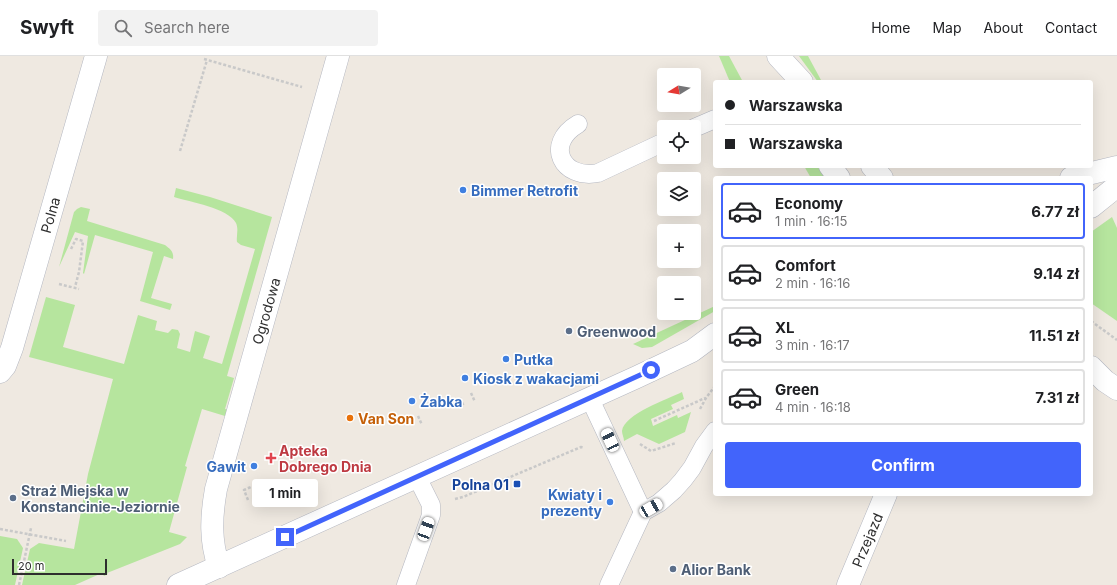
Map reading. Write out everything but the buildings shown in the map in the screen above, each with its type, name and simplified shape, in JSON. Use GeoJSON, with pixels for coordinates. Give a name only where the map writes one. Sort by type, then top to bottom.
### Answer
{"type":"FeatureCollection","features":[{"type":"Feature","properties":{"kind":"street","name":"Polna"},"geometry":{"type":"LineString","coordinates":[[0,372],[5,366],[12,348],[96,56]]}},
{"type":"Feature","properties":{"kind":"street","name":"Ogrodowa"},"geometry":{"type":"LineString","coordinates":[[219,567],[212,541],[212,511],[216,489],[338,56]]}},
{"type":"Feature","properties":{"kind":"street"},"geometry":{"type":"LineString","coordinates":[[769,56],[780,80]]}},
{"type":"Feature","properties":{"kind":"street"},"geometry":{"type":"LineString","coordinates":[[778,56],[800,80]]}},
{"type":"Feature","properties":{"kind":"street"},"geometry":{"type":"LineString","coordinates":[[1079,176],[1117,167]]}},
{"type":"Feature","properties":{"kind":"street"},"geometry":{"type":"LineString","coordinates":[[874,168],[880,176]]}},
{"type":"Feature","properties":{"kind":"street"},"geometry":{"type":"LineString","coordinates":[[1093,206],[1116,191]]}},
{"type":"Feature","properties":{"kind":"street"},"geometry":{"type":"LineString","coordinates":[[692,351],[713,335]]}},
{"type":"Feature","properties":{"kind":"street"},"geometry":{"type":"LineString","coordinates":[[185,584],[219,567],[590,399],[692,351],[713,346]]}},
{"type":"Feature","properties":{"kind":"street","name":"Przejazd"},"geometry":{"type":"LineString","coordinates":[[848,585],[885,496]]}},
{"type":"Feature","properties":{"kind":"lane"},"geometry":{"type":"LineString","coordinates":[[701,125],[713,120]]}},
{"type":"Feature","properties":{"kind":"lane"},"geometry":{"type":"LineString","coordinates":[[578,124],[569,129],[563,137],[560,148],[562,158],[567,166],[577,173],[598,173],[657,145]]}},
{"type":"Feature","properties":{"kind":"lane"},"geometry":{"type":"LineString","coordinates":[[590,399],[643,512]]}},
{"type":"Feature","properties":{"kind":"lane"},"geometry":{"type":"LineString","coordinates":[[609,585],[643,512],[659,503],[679,485],[692,468],[713,433]]}},
{"type":"Feature","properties":{"kind":"lane"},"geometry":{"type":"LineString","coordinates":[[406,585],[431,515],[431,505],[417,477]]}},
{"type":"Feature","properties":{"kind":"path"},"geometry":{"type":"LineString","coordinates":[[180,151],[206,60],[327,94]]}},
{"type":"Feature","properties":{"kind":"path"},"geometry":{"type":"LineString","coordinates":[[69,253],[76,239],[83,241],[79,272],[75,287]]}},
{"type":"Feature","properties":{"kind":"path"},"geometry":{"type":"LineString","coordinates":[[64,285],[79,289]]}},
{"type":"Feature","properties":{"kind":"path"},"geometry":{"type":"LineString","coordinates":[[1093,322],[1117,340]]}},
{"type":"Feature","properties":{"kind":"path"},"geometry":{"type":"LineString","coordinates":[[699,412],[706,398],[713,389]]}},
{"type":"Feature","properties":{"kind":"path"},"geometry":{"type":"LineString","coordinates":[[471,393],[475,402]]}},
{"type":"Feature","properties":{"kind":"path"},"geometry":{"type":"LineString","coordinates":[[460,398],[464,407]]}},
{"type":"Feature","properties":{"kind":"path"},"geometry":{"type":"LineString","coordinates":[[654,420],[706,398]]}},
{"type":"Feature","properties":{"kind":"path"},"geometry":{"type":"LineString","coordinates":[[418,416],[422,425]]}},
{"type":"Feature","properties":{"kind":"path"},"geometry":{"type":"LineString","coordinates":[[431,505],[463,497],[582,447],[615,452],[635,441],[651,451],[678,442]]}},
{"type":"Feature","properties":{"kind":"path"},"geometry":{"type":"LineString","coordinates":[[248,500],[244,490],[264,481]]}},
{"type":"Feature","properties":{"kind":"path"},"geometry":{"type":"LineString","coordinates":[[19,585],[31,528]]}},
{"type":"Feature","properties":{"kind":"path"},"geometry":{"type":"LineString","coordinates":[[0,529],[66,541]]}},
{"type":"Feature","properties":{"kind":"green space"},"geometry":{"type":"Polygon","coordinates":[[[719,56],[729,56],[742,80],[729,80],[719,56]]]}},
{"type":"Feature","properties":{"kind":"green space"},"geometry":{"type":"Polygon","coordinates":[[[799,56],[808,56],[821,80],[817,80],[799,56]]]}},
{"type":"Feature","properties":{"kind":"green space"},"geometry":{"type":"Polygon","coordinates":[[[805,168],[818,168],[824,176],[810,176],[805,168]]]}},
{"type":"Feature","properties":{"kind":"green space"},"geometry":{"type":"Polygon","coordinates":[[[176,188],[210,197],[272,217],[227,376],[234,378],[225,409],[229,410],[225,416],[202,409],[185,466],[187,467],[169,532],[187,537],[180,544],[107,573],[108,574],[104,576],[102,573],[75,585],[22,585],[30,549],[39,543],[74,549],[88,474],[113,379],[29,357],[46,297],[75,305],[63,347],[124,364],[138,315],[157,321],[155,330],[168,333],[172,329],[178,330],[180,334],[177,348],[190,352],[195,331],[210,336],[203,358],[222,364],[255,249],[241,245],[237,242],[237,226],[232,218],[225,213],[199,203],[174,197],[176,188]]]}},
{"type":"Feature","properties":{"kind":"green space"},"geometry":{"type":"Polygon","coordinates":[[[81,207],[90,209],[87,221],[165,245],[171,250],[173,259],[164,256],[151,298],[172,304],[170,310],[140,301],[153,252],[95,235],[84,274],[88,236],[75,232],[59,267],[74,212],[81,207]]]}},
{"type":"Feature","properties":{"kind":"green space"},"geometry":{"type":"Polygon","coordinates":[[[1112,217],[1117,228],[1117,321],[1093,304],[1093,231],[1112,217]]]}},
{"type":"Feature","properties":{"kind":"green space"},"geometry":{"type":"Polygon","coordinates":[[[713,307],[713,312],[701,319],[701,312],[713,307]]]}},
{"type":"Feature","properties":{"kind":"green space"},"geometry":{"type":"Polygon","coordinates":[[[685,320],[699,320],[652,347],[642,348],[633,344],[685,320]]]}},
{"type":"Feature","properties":{"kind":"green space"},"geometry":{"type":"Polygon","coordinates":[[[682,392],[684,399],[671,405],[673,409],[651,419],[653,426],[677,415],[678,418],[691,412],[685,432],[659,444],[637,434],[624,441],[622,431],[630,419],[638,413],[682,392]]]}},
{"type":"Feature","properties":{"kind":"green space"},"geometry":{"type":"Polygon","coordinates":[[[0,536],[17,539],[23,548],[15,585],[0,585],[0,536]]]}},
{"type":"Feature","properties":{"kind":"place","name":"Bimmer Retrofit"},"geometry":{"type":"Point","coordinates":[463,190]}},
{"type":"Feature","properties":{"kind":"place","name":"Greenwood"},"geometry":{"type":"Point","coordinates":[569,331]}},
{"type":"Feature","properties":{"kind":"place","name":"Putka"},"geometry":{"type":"Point","coordinates":[506,359]}},
{"type":"Feature","properties":{"kind":"place","name":"Kiosk z wakacjami"},"geometry":{"type":"Point","coordinates":[465,378]}},
{"type":"Feature","properties":{"kind":"place","name":"Żabka"},"geometry":{"type":"Point","coordinates":[412,401]}},
{"type":"Feature","properties":{"kind":"place","name":"Van Son"},"geometry":{"type":"Point","coordinates":[350,418]}},
{"type":"Feature","properties":{"kind":"place","name":"Apteka Dobrego Dnia"},"geometry":{"type":"Point","coordinates":[271,458]}},
{"type":"Feature","properties":{"kind":"place","name":"Gawit"},"geometry":{"type":"Point","coordinates":[254,466]}},
{"type":"Feature","properties":{"kind":"place","name":"Polna 01"},"geometry":{"type":"Point","coordinates":[517,484]}},
{"type":"Feature","properties":{"kind":"place","name":"Straż Miejska w Konstancinie-Jeziornie"},"geometry":{"type":"Point","coordinates":[13,498]}},
{"type":"Feature","properties":{"kind":"place","name":"Kwiaty i prezenty"},"geometry":{"type":"Point","coordinates":[610,502]}},
{"type":"Feature","properties":{"kind":"place","name":"Alior Bank"},"geometry":{"type":"Point","coordinates":[673,569]}},
{"type":"Feature","properties":{"kind":"route"},"geometry":{"type":"LineString","coordinates":[[285,537],[651,370]]}}]}
